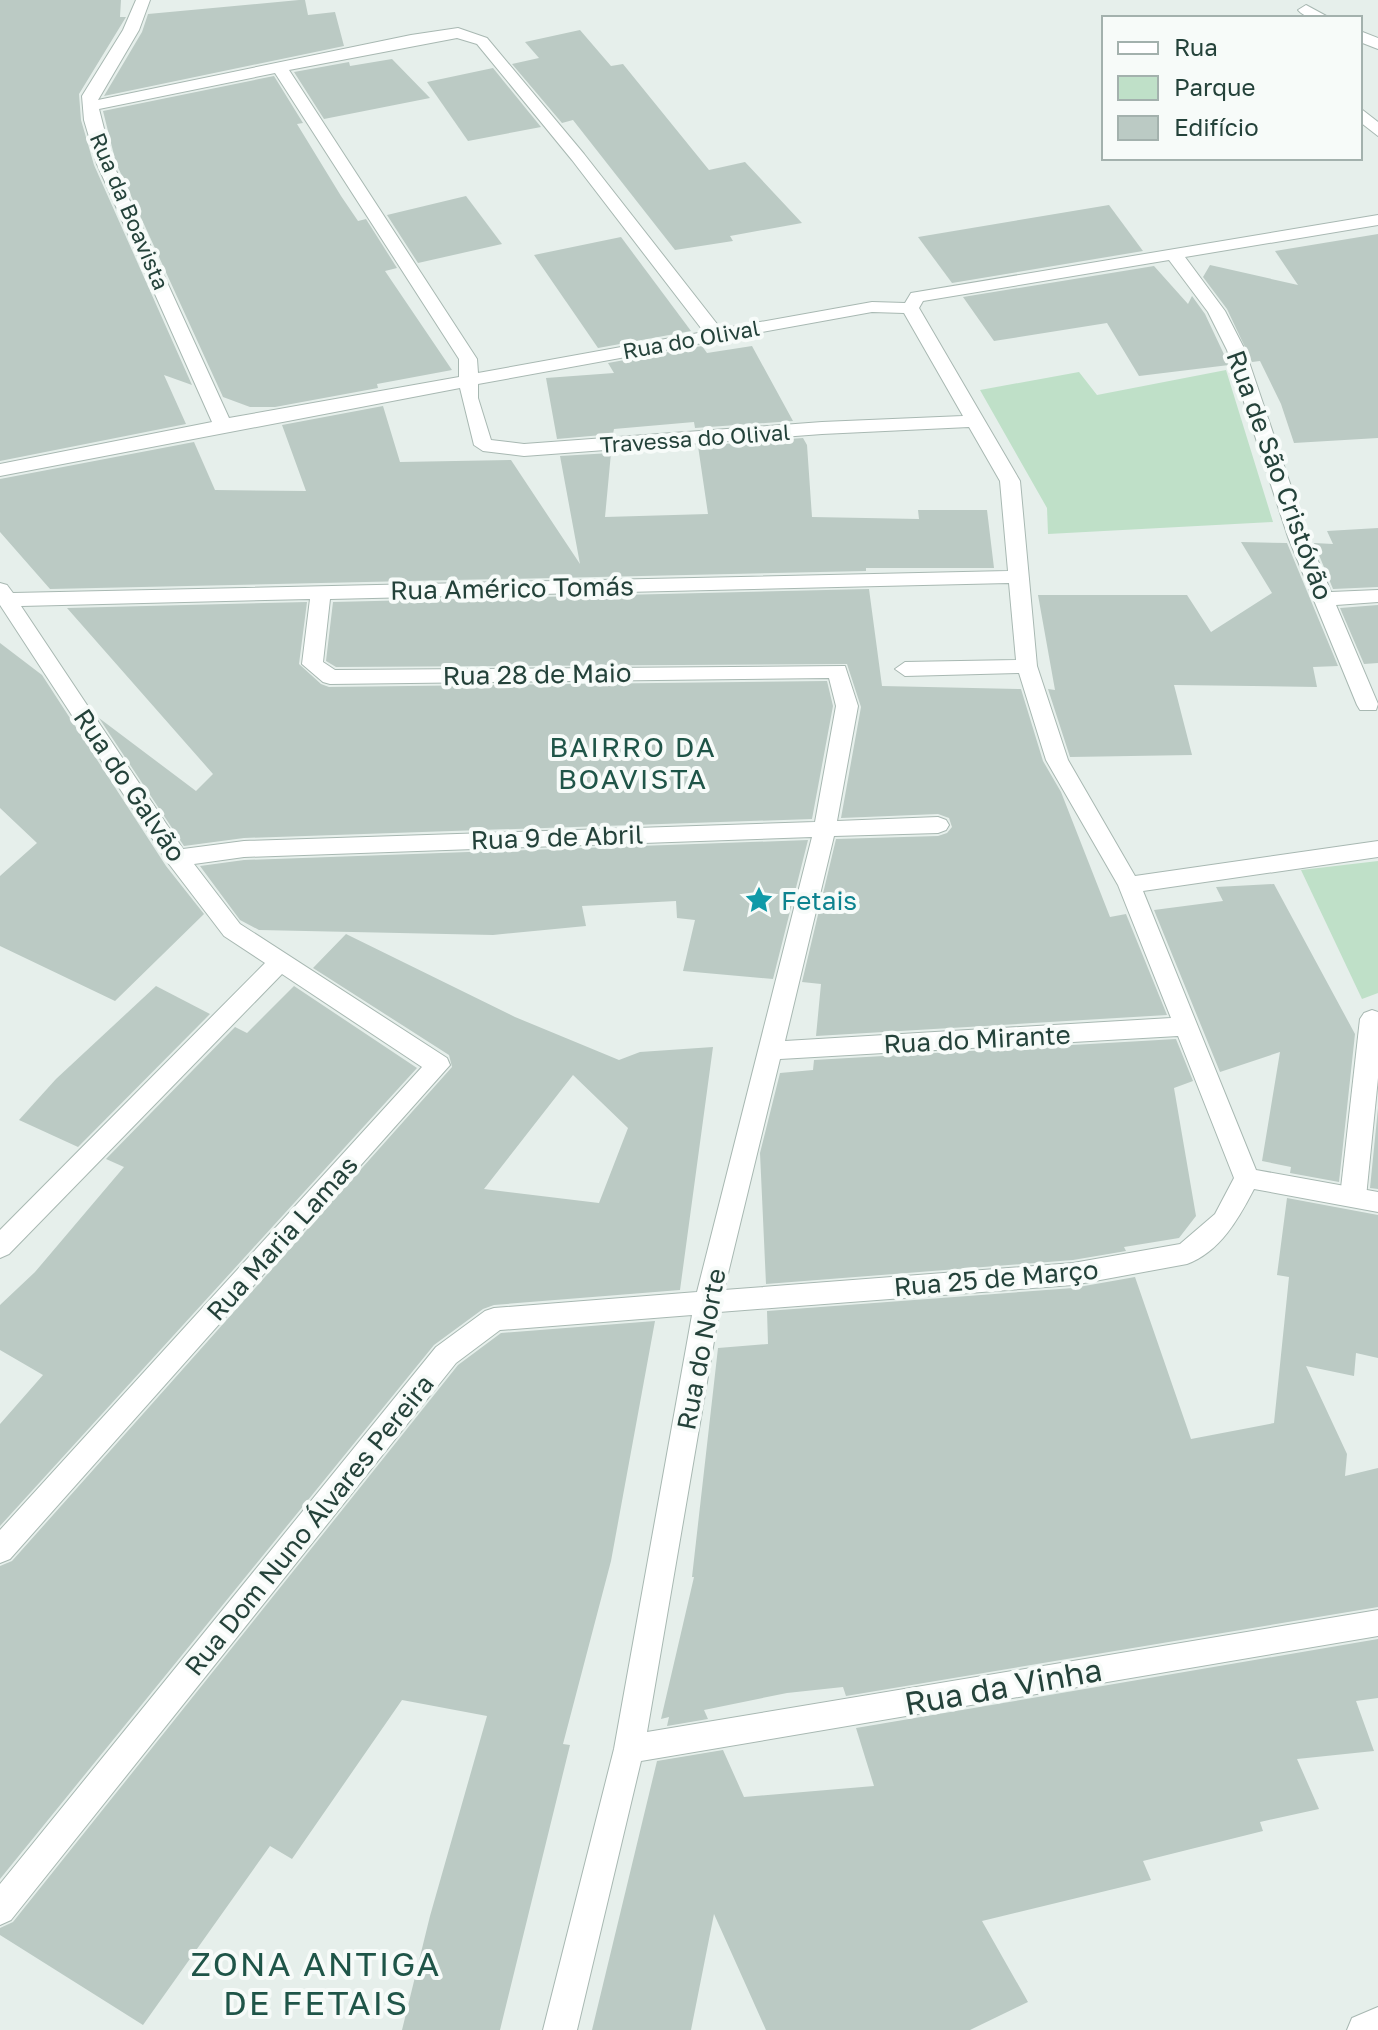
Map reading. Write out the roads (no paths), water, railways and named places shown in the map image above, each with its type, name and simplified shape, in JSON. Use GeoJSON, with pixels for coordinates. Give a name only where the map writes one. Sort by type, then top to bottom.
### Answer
{"type":"FeatureCollection","features":[{"type":"Feature","properties":{"kind":"street","name":"Rua da Boavista"},"geometry":{"type":"LineString","coordinates":[[143,0],[131,30],[90,96],[92,120],[105,164],[223,425]]}},
{"type":"Feature","properties":{"kind":"street"},"geometry":{"type":"LineString","coordinates":[[1306,10],[1318,16]]}},
{"type":"Feature","properties":{"kind":"street"},"geometry":{"type":"LineString","coordinates":[[92,106],[458,33],[482,41],[578,157],[716,335]]}},
{"type":"Feature","properties":{"kind":"street"},"geometry":{"type":"LineString","coordinates":[[279,67],[468,359],[470,379]]}},
{"type":"Feature","properties":{"kind":"street"},"geometry":{"type":"LineString","coordinates":[[1362,115],[1378,131]]}},
{"type":"Feature","properties":{"kind":"street","name":"Rua do Olival"},"geometry":{"type":"LineString","coordinates":[[0,470],[223,425],[872,307],[910,308],[917,297],[1378,220]]}},
{"type":"Feature","properties":{"kind":"street","name":"Rua de São Cristóvão"},"geometry":{"type":"LineString","coordinates":[[1173,254],[1216,311],[1236,350],[1298,537],[1368,705]]}},
{"type":"Feature","properties":{"kind":"street"},"geometry":{"type":"LineString","coordinates":[[910,308],[1010,481],[1027,666],[1057,760],[1129,885],[1247,1178],[1365,1200],[1372,1019]]}},
{"type":"Feature","properties":{"kind":"street","name":"Travessa do Olival"},"geometry":{"type":"LineString","coordinates":[[470,379],[469,398],[483,445],[524,450],[822,428],[975,421]]}},
{"type":"Feature","properties":{"kind":"street","name":"Rua Américo Tomás"},"geometry":{"type":"LineString","coordinates":[[4,594],[321,593],[1017,577]]}},
{"type":"Feature","properties":{"kind":"street","name":"Rua 28 de Maio"},"geometry":{"type":"LineString","coordinates":[[321,593],[312,664],[330,677],[838,671]]}},
{"type":"Feature","properties":{"kind":"street","name":"Rua do Galvão"},"geometry":{"type":"LineString","coordinates":[[4,594],[177,858],[232,930],[280,962]]}},
{"type":"Feature","properties":{"kind":"street"},"geometry":{"type":"LineString","coordinates":[[1324,599],[1378,596]]}},
{"type":"Feature","properties":{"kind":"street"},"geometry":{"type":"LineString","coordinates":[[905,669],[1027,666]]}},
{"type":"Feature","properties":{"kind":"street","name":"Rua do Norte"},"geometry":{"type":"LineString","coordinates":[[560,2030],[629,1749],[708,1302],[825,828],[847,706],[838,671]]}},
{"type":"Feature","properties":{"kind":"street","name":"Rua 9 de Abril"},"geometry":{"type":"LineString","coordinates":[[177,858],[244,849],[938,825]]}},
{"type":"Feature","properties":{"kind":"street"},"geometry":{"type":"LineString","coordinates":[[1129,885],[1378,849]]}},
{"type":"Feature","properties":{"kind":"street"},"geometry":{"type":"LineString","coordinates":[[0,1247],[280,962]]}},
{"type":"Feature","properties":{"kind":"street","name":"Rua Maria Lamas"},"geometry":{"type":"LineString","coordinates":[[0,1550],[438,1065],[280,962]]}},
{"type":"Feature","properties":{"kind":"street","name":"Rua do Mirante"},"geometry":{"type":"LineString","coordinates":[[768,1051],[1186,1026]]}},
{"type":"Feature","properties":{"kind":"street","name":"Rua 25 de Março"},"geometry":{"type":"LineString","coordinates":[[708,1302],[1073,1274],[1187,1253],[1224,1221],[1247,1178]]}},
{"type":"Feature","properties":{"kind":"street","name":"Rua Dom Nuno Álvares Pereira"},"geometry":{"type":"LineString","coordinates":[[0,1909],[446,1355],[494,1319],[708,1302]]}},
{"type":"Feature","properties":{"kind":"street","name":"Rua da Vinha"},"geometry":{"type":"LineString","coordinates":[[629,1749],[1378,1623]]}},
{"type":"Feature","properties":{"kind":"street"},"geometry":{"type":"LineString","coordinates":[[1364,2030],[1378,2023]]}},
{"type":"Feature","properties":{"kind":"place","name":"Fetais"},"geometry":{"type":"Point","coordinates":[759,900]}},
{"type":"Feature","properties":{"kind":"district","name":"BAIRRO DA BOAVISTA"},"geometry":{"type":"Point","coordinates":[633,762]}},
{"type":"Feature","properties":{"kind":"district","name":"ZONA ANTIGA DE FETAIS"},"geometry":{"type":"Point","coordinates":[316,1982]}}]}
